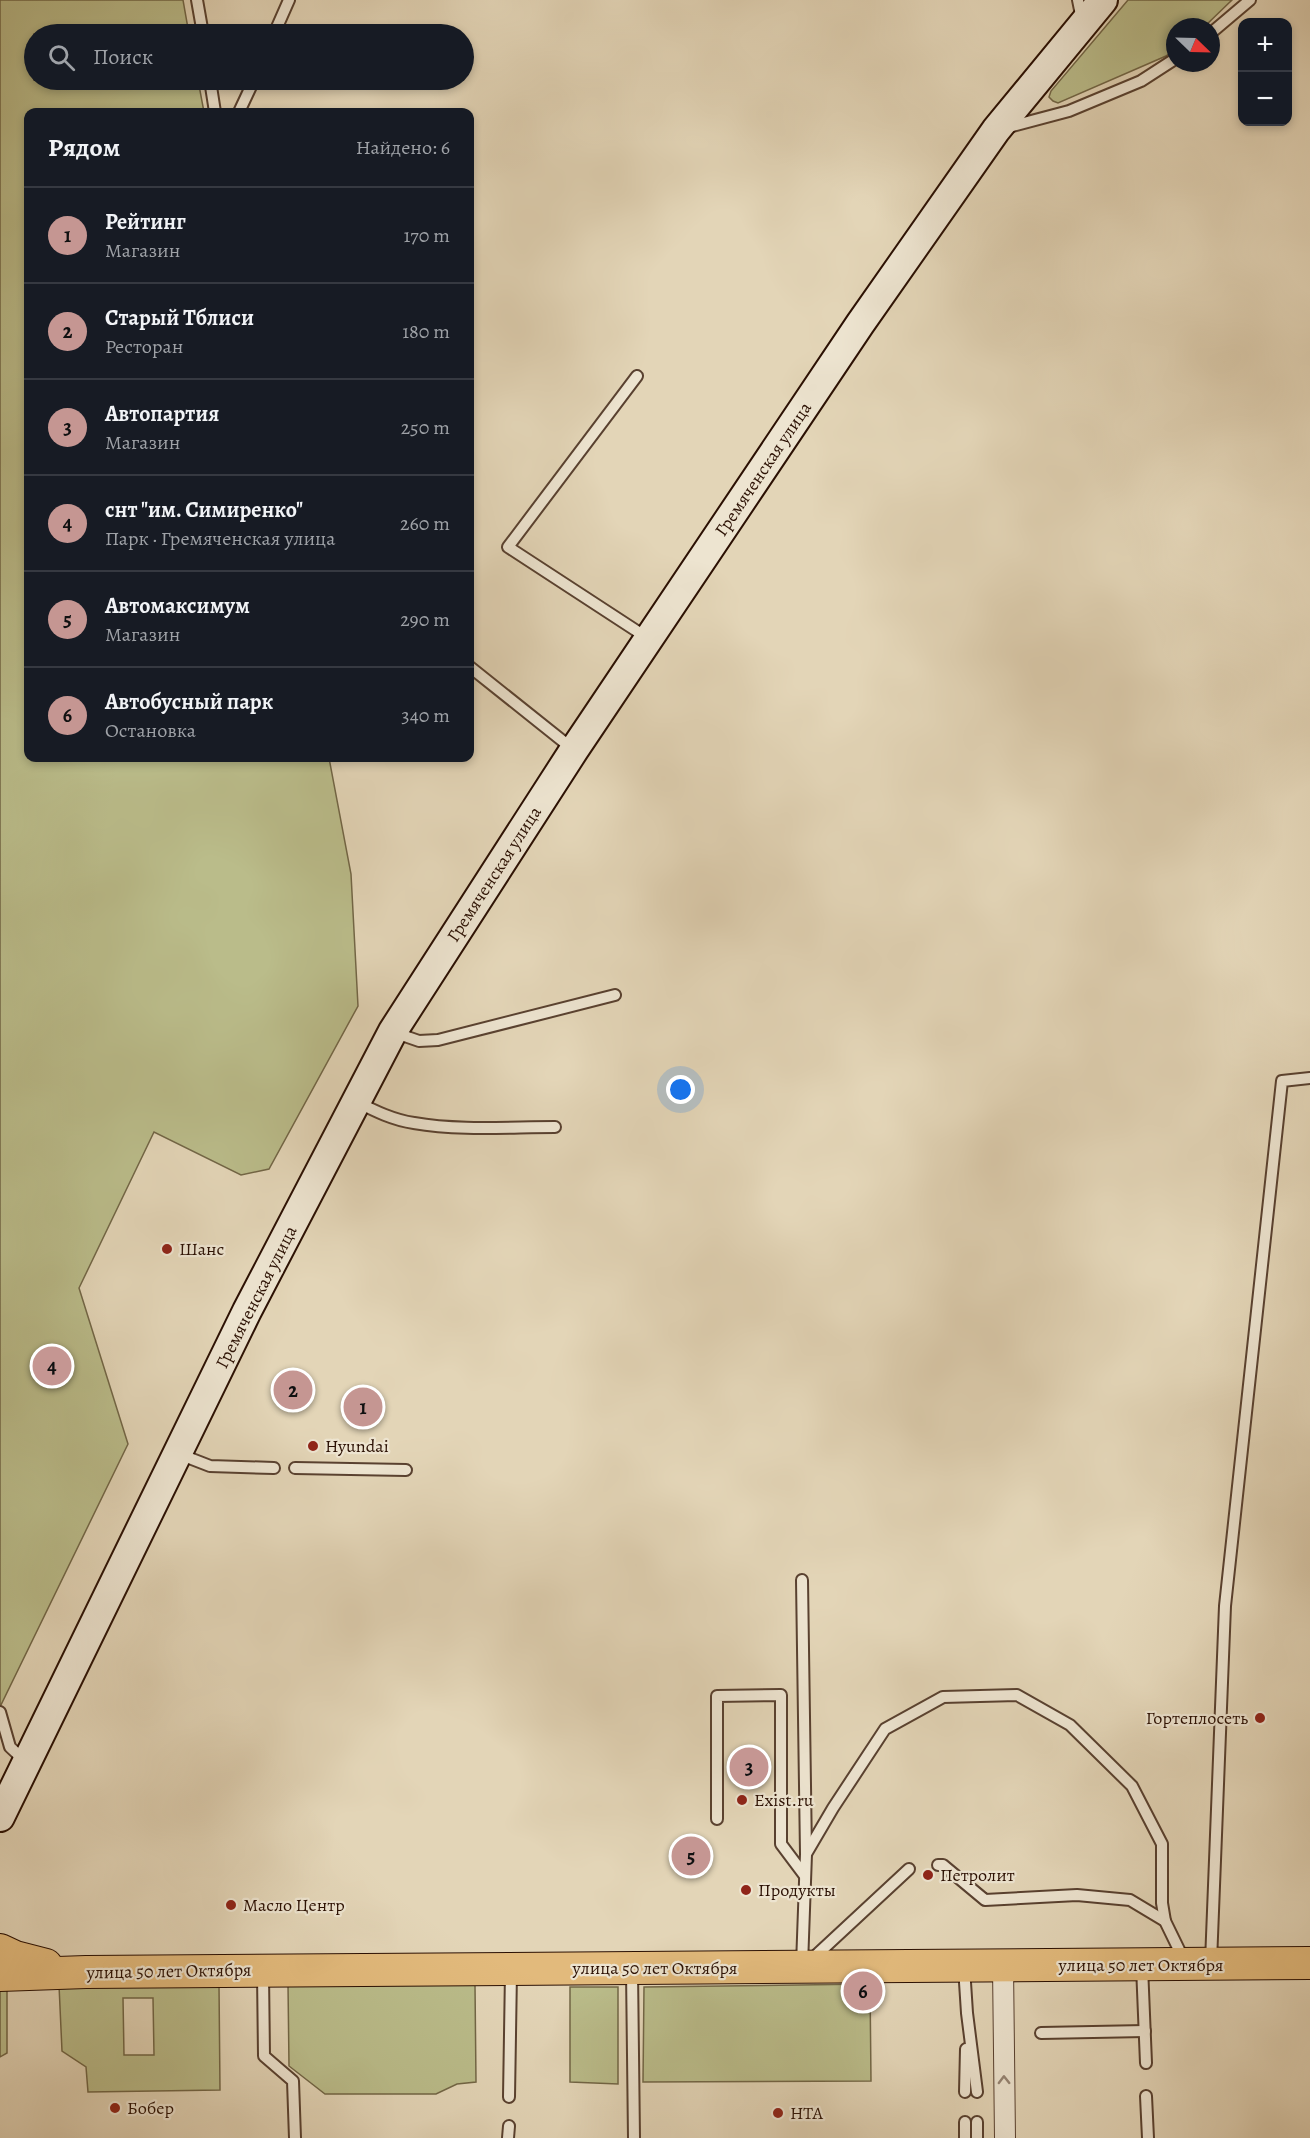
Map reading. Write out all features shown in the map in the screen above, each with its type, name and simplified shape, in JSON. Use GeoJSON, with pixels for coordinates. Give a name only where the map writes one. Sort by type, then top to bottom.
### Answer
{"type":"FeatureCollection","features":[{"type":"Feature","properties":{"kind":"main road","name":"Гремяченская улица"},"geometry":{"type":"LineString","coordinates":[[0,1817],[247,1311],[393,1031],[574,750],[860,324],[1080,12],[1103,0]]}},
{"type":"Feature","properties":{"kind":"main road"},"geometry":{"type":"LineString","coordinates":[[0,1950],[15,1957],[46,1965],[86,1972]]}},
{"type":"Feature","properties":{"kind":"main road","name":"улица 50 лет Октября"},"geometry":{"type":"LineString","coordinates":[[0,1975],[263,1970],[1142,1966],[1310,1963]]}},
{"type":"Feature","properties":{"kind":"street"},"geometry":{"type":"LineString","coordinates":[[1003,1966],[1005,2138]]}},
{"type":"Feature","properties":{"kind":"lane"},"geometry":{"type":"LineString","coordinates":[[197,0],[201,24]]}},
{"type":"Feature","properties":{"kind":"lane"},"geometry":{"type":"LineString","coordinates":[[278,24],[289,0]]}},
{"type":"Feature","properties":{"kind":"lane"},"geometry":{"type":"LineString","coordinates":[[1220,25],[1250,0]]}},
{"type":"Feature","properties":{"kind":"lane"},"geometry":{"type":"LineString","coordinates":[[996,130],[1069,111],[1141,81],[1166,65]]}},
{"type":"Feature","properties":{"kind":"lane"},"geometry":{"type":"LineString","coordinates":[[212,90],[214,108]]}},
{"type":"Feature","properties":{"kind":"lane"},"geometry":{"type":"LineString","coordinates":[[241,108],[249,90]]}},
{"type":"Feature","properties":{"kind":"lane"},"geometry":{"type":"LineString","coordinates":[[638,376],[508,547],[649,639]]}},
{"type":"Feature","properties":{"kind":"lane"},"geometry":{"type":"LineString","coordinates":[[474,670],[574,750]]}},
{"type":"Feature","properties":{"kind":"lane"},"geometry":{"type":"LineString","coordinates":[[393,1031],[419,1041],[438,1040],[615,995]]}},
{"type":"Feature","properties":{"kind":"lane"},"geometry":{"type":"LineString","coordinates":[[1199,1965],[1224,1606],[1282,1080],[1310,1078]]}},
{"type":"Feature","properties":{"kind":"lane"},"geometry":{"type":"LineString","coordinates":[[356,1102],[382,1115],[413,1123],[445,1126],[555,1127]]}},
{"type":"Feature","properties":{"kind":"lane"},"geometry":{"type":"LineString","coordinates":[[178,1454],[210,1466],[274,1468]]}},
{"type":"Feature","properties":{"kind":"lane"},"geometry":{"type":"LineString","coordinates":[[295,1468],[406,1470]]}},
{"type":"Feature","properties":{"kind":"lane"},"geometry":{"type":"LineString","coordinates":[[802,1580],[806,1854],[802,1968]]}},
{"type":"Feature","properties":{"kind":"lane"},"geometry":{"type":"LineString","coordinates":[[717,1819],[717,1695],[781,1695],[781,1844],[805,1875]]}},
{"type":"Feature","properties":{"kind":"lane"},"geometry":{"type":"LineString","coordinates":[[806,1854],[885,1729],[943,1697],[1017,1695],[1070,1725],[1132,1786],[1162,1844],[1162,1903],[1165,1921]]}},
{"type":"Feature","properties":{"kind":"lane"},"geometry":{"type":"LineString","coordinates":[[0,1712],[10,1747],[26,1762]]}},
{"type":"Feature","properties":{"kind":"lane"},"geometry":{"type":"LineString","coordinates":[[938,1864],[943,1865],[985,1900],[1077,1895],[1130,1900],[1165,1921],[1199,1965]]}},
{"type":"Feature","properties":{"kind":"lane"},"geometry":{"type":"LineString","coordinates":[[802,1968],[909,1869]]}},
{"type":"Feature","properties":{"kind":"lane"},"geometry":{"type":"LineString","coordinates":[[964,1966],[967,2013],[977,2092]]}},
{"type":"Feature","properties":{"kind":"lane"},"geometry":{"type":"LineString","coordinates":[[1142,1966],[1146,2063]]}},
{"type":"Feature","properties":{"kind":"lane"},"geometry":{"type":"LineString","coordinates":[[509,2097],[512,1968]]}},
{"type":"Feature","properties":{"kind":"lane"},"geometry":{"type":"LineString","coordinates":[[632,1968],[634,2138]]}},
{"type":"Feature","properties":{"kind":"lane"},"geometry":{"type":"LineString","coordinates":[[263,1970],[264,2056],[293,2081],[295,2138]]}},
{"type":"Feature","properties":{"kind":"lane"},"geometry":{"type":"LineString","coordinates":[[965,2092],[967,2013]]}},
{"type":"Feature","properties":{"kind":"lane"},"geometry":{"type":"LineString","coordinates":[[1041,2033],[1144,2031]]}},
{"type":"Feature","properties":{"kind":"lane"},"geometry":{"type":"LineString","coordinates":[[1146,2096],[1148,2138]]}},
{"type":"Feature","properties":{"kind":"lane"},"geometry":{"type":"LineString","coordinates":[[964,2138],[965,2122]]}},
{"type":"Feature","properties":{"kind":"lane"},"geometry":{"type":"LineString","coordinates":[[977,2122],[977,2138]]}},
{"type":"Feature","properties":{"kind":"lane"},"geometry":{"type":"LineString","coordinates":[[508,2138],[509,2126]]}},
{"type":"Feature","properties":{"kind":"green space"},"geometry":{"type":"Polygon","coordinates":[[[0,0],[183,0],[187,24],[24,24],[24,90],[200,90],[203,108],[24,108],[24,762],[330,762],[351,874],[358,1006],[269,1169],[241,1175],[154,1132],[79,1288],[128,1444],[0,1707],[0,0]]]}},
{"type":"Feature","properties":{"kind":"green space"},"geometry":{"type":"Polygon","coordinates":[[[1128,0],[1232,0],[1213,18],[1166,18],[1166,56],[1058,103],[1049,97],[1051,91],[1128,0]]]}},
{"type":"Feature","properties":{"kind":"green space"},"geometry":{"type":"Polygon","coordinates":[[[288,1984],[475,1985],[476,2082],[457,2084],[436,2094],[325,2094],[289,2066],[288,1984]]]}},
{"type":"Feature","properties":{"kind":"green space"},"geometry":{"type":"Polygon","coordinates":[[[870,1984],[871,2081],[643,2082],[644,1987],[870,1984]]]}},
{"type":"Feature","properties":{"kind":"green space"},"geometry":{"type":"Polygon","coordinates":[[[59,1985],[219,1985],[220,2090],[88,2092],[86,2067],[62,2051],[59,1985]],[[123,1998],[124,2055],[154,2055],[153,1998],[123,1998]]]}},
{"type":"Feature","properties":{"kind":"green space"},"geometry":{"type":"Polygon","coordinates":[[[0,1987],[7,1987],[7,2053],[0,2057],[0,1987]]]}},
{"type":"Feature","properties":{"kind":"green space"},"geometry":{"type":"Polygon","coordinates":[[[570,1987],[618,1987],[618,2084],[570,2082],[570,1987]]]}},
{"type":"Feature","properties":{"kind":"place","name":"Шанс"},"geometry":{"type":"Point","coordinates":[167,1249]}},
{"type":"Feature","properties":{"kind":"place","name":"снт \"им. Симиренко\""},"geometry":{"type":"Point","coordinates":[52,1366]}},
{"type":"Feature","properties":{"kind":"place","name":"Старый Тблиси"},"geometry":{"type":"Point","coordinates":[293,1390]}},
{"type":"Feature","properties":{"kind":"place","name":"Рейтинг"},"geometry":{"type":"Point","coordinates":[363,1407]}},
{"type":"Feature","properties":{"kind":"place","name":"Hyundai"},"geometry":{"type":"Point","coordinates":[313,1446]}},
{"type":"Feature","properties":{"kind":"place","name":"Гортеплосеть"},"geometry":{"type":"Point","coordinates":[1260,1718]}},
{"type":"Feature","properties":{"kind":"place","name":"Автопартия"},"geometry":{"type":"Point","coordinates":[749,1767]}},
{"type":"Feature","properties":{"kind":"place","name":"Exist.ru"},"geometry":{"type":"Point","coordinates":[742,1800]}},
{"type":"Feature","properties":{"kind":"place","name":"Автомаксимум"},"geometry":{"type":"Point","coordinates":[691,1856]}},
{"type":"Feature","properties":{"kind":"place","name":"Петролит"},"geometry":{"type":"Point","coordinates":[928,1875]}},
{"type":"Feature","properties":{"kind":"place","name":"Продукты"},"geometry":{"type":"Point","coordinates":[746,1890]}},
{"type":"Feature","properties":{"kind":"place","name":"Масло Центр"},"geometry":{"type":"Point","coordinates":[231,1905]}},
{"type":"Feature","properties":{"kind":"place","name":"Автобусный парк"},"geometry":{"type":"Point","coordinates":[863,1991]}},
{"type":"Feature","properties":{"kind":"place","name":"Бобер"},"geometry":{"type":"Point","coordinates":[115,2108]}},
{"type":"Feature","properties":{"kind":"place","name":"НТА"},"geometry":{"type":"Point","coordinates":[778,2113]}}]}
